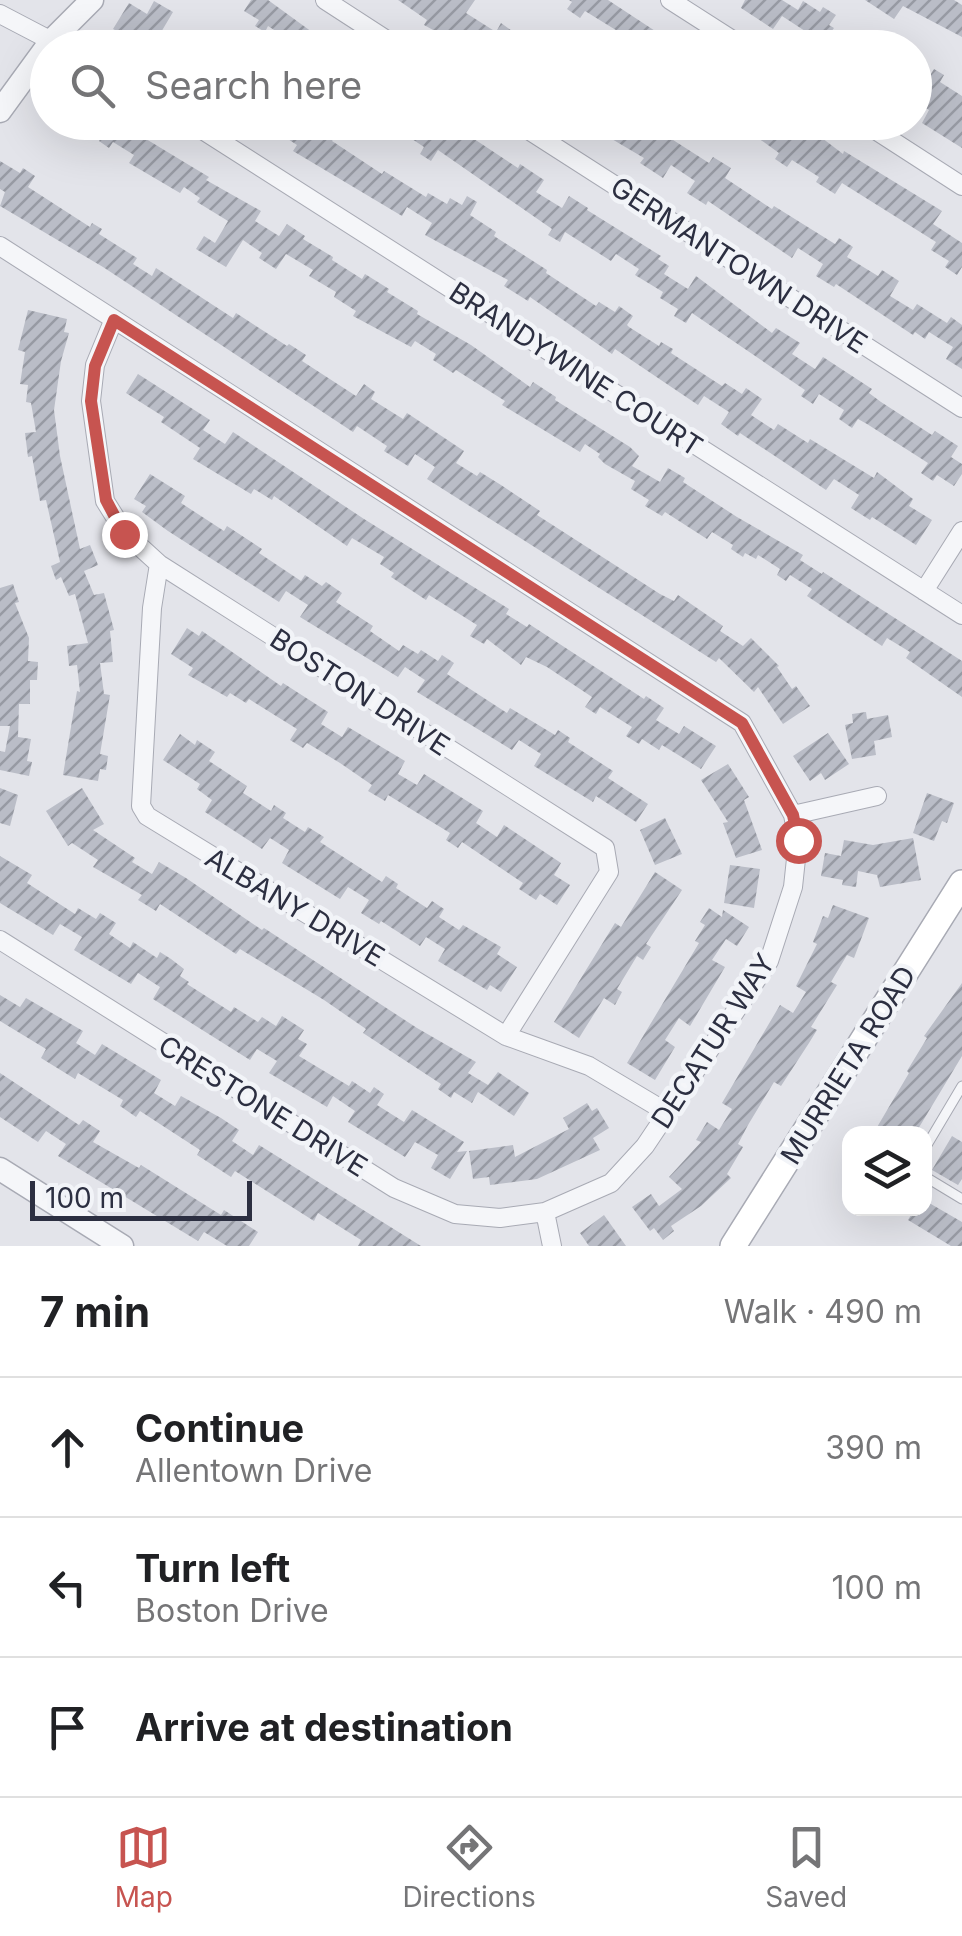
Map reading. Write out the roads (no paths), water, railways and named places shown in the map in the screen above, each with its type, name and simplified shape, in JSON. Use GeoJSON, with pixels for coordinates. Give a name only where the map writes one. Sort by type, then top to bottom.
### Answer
{"type":"FeatureCollection","features":[{"type":"Feature","properties":{"kind":"main road","name":"MURRIETA ROAD"},"geometry":{"type":"LineString","coordinates":[[733,1246],[962,884]]}},
{"type":"Feature","properties":{"kind":"street"},"geometry":{"type":"LineString","coordinates":[[69,30],[92,0]]}},
{"type":"Feature","properties":{"kind":"street"},"geometry":{"type":"LineString","coordinates":[[325,0],[371,30]]}},
{"type":"Feature","properties":{"kind":"street"},"geometry":{"type":"LineString","coordinates":[[670,0],[717,30]]}},
{"type":"Feature","properties":{"kind":"street"},"geometry":{"type":"LineString","coordinates":[[0,14],[31,30]]}},
{"type":"Feature","properties":{"kind":"street"},"geometry":{"type":"LineString","coordinates":[[0,111],[30,76]]}},
{"type":"Feature","properties":{"kind":"street","name":"BRANDYWINE COURT"},"geometry":{"type":"LineString","coordinates":[[218,140],[962,615]]}},
{"type":"Feature","properties":{"kind":"street","name":"GERMANTOWN DRIVE"},"geometry":{"type":"LineString","coordinates":[[544,140],[962,408]]}},
{"type":"Feature","properties":{"kind":"street"},"geometry":{"type":"LineString","coordinates":[[890,140],[962,186]]}},
{"type":"Feature","properties":{"kind":"street"},"geometry":{"type":"LineString","coordinates":[[0,246],[742,723],[793,815],[877,796]]}},
{"type":"Feature","properties":{"kind":"street","name":"BOSTON DRIVE"},"geometry":{"type":"LineString","coordinates":[[114,320],[95,366],[91,401],[106,500],[124,534],[159,564],[605,848],[609,872],[506,1036]]}},
{"type":"Feature","properties":{"kind":"street"},"geometry":{"type":"LineString","coordinates":[[924,591],[962,531]]}},
{"type":"Feature","properties":{"kind":"street","name":"ALBANY DRIVE"},"geometry":{"type":"LineString","coordinates":[[159,564],[152,608],[141,806],[147,816],[506,1036],[588,1066],[668,1113]]}},
{"type":"Feature","properties":{"kind":"street","name":"DECATUR WAY"},"geometry":{"type":"LineString","coordinates":[[545,1212],[611,1183],[645,1146],[769,961],[793,887],[798,840],[793,815]]}},
{"type":"Feature","properties":{"kind":"street","name":"CRESTONE DRIVE"},"geometry":{"type":"LineString","coordinates":[[0,940],[422,1202],[477,1217],[545,1212]]}},
{"type":"Feature","properties":{"kind":"street"},"geometry":{"type":"LineString","coordinates":[[0,1168],[122,1246]]}},
{"type":"Feature","properties":{"kind":"street"},"geometry":{"type":"LineString","coordinates":[[545,1212],[552,1246]]}},
{"type":"Feature","properties":{"kind":"lane"},"geometry":{"type":"LineString","coordinates":[[932,1137],[962,1086]]}},
{"type":"Feature","properties":{"kind":"lane"},"geometry":{"type":"LineString","coordinates":[[932,1181],[962,1198]]}}]}
